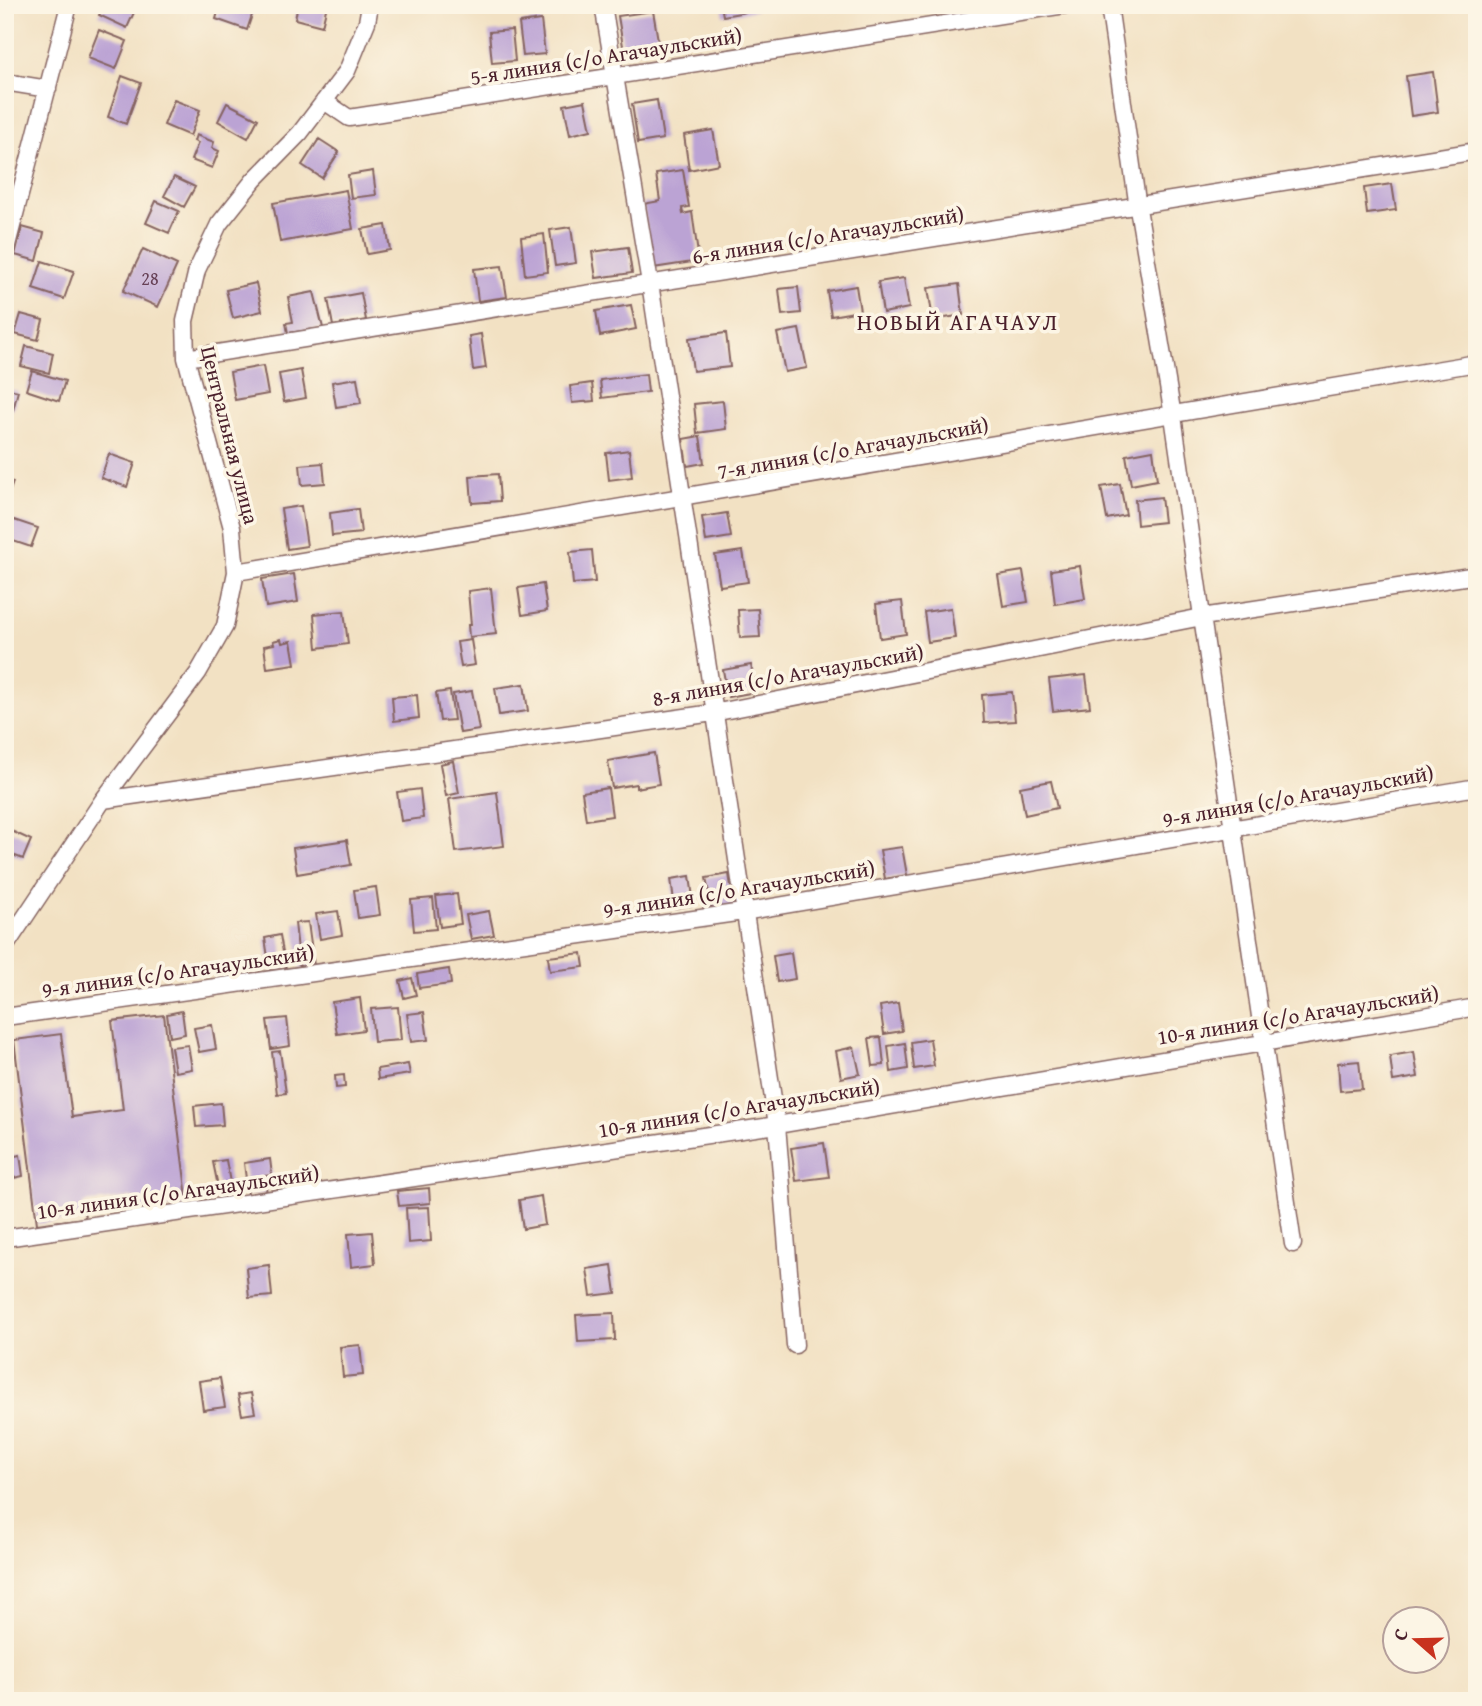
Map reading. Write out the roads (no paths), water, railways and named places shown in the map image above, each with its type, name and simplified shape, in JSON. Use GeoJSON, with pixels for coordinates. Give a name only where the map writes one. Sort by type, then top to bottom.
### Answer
{"type":"FeatureCollection","features":[{"type":"Feature","properties":{"kind":"street"},"geometry":{"type":"LineString","coordinates":[[5,253],[69,5]]}},
{"type":"Feature","properties":{"kind":"street","name":"Центральная улица"},"geometry":{"type":"LineString","coordinates":[[5,947],[103,800],[198,673],[225,626],[236,572],[232,528],[186,358],[184,321],[197,270],[219,224],[254,180],[300,133],[346,71],[367,22],[370,5]]}},
{"type":"Feature","properties":{"kind":"street"},"geometry":{"type":"LineString","coordinates":[[603,5],[650,283],[777,1125],[795,1345]]}},
{"type":"Feature","properties":{"kind":"street","name":"5-я линия (с/о Агачаульский)"},"geometry":{"type":"LineString","coordinates":[[324,101],[349,118],[1065,5]]}},
{"type":"Feature","properties":{"kind":"street"},"geometry":{"type":"LineString","coordinates":[[1109,5],[1138,208],[1173,415],[1293,1244]]}},
{"type":"Feature","properties":{"kind":"street"},"geometry":{"type":"LineString","coordinates":[[5,82],[48,89]]}},
{"type":"Feature","properties":{"kind":"street","name":"6-я линия (с/о Агачаульский)"},"geometry":{"type":"LineString","coordinates":[[186,358],[1477,152]]}},
{"type":"Feature","properties":{"kind":"street","name":"7-я линия (с/о Агачаульский)"},"geometry":{"type":"LineString","coordinates":[[236,572],[1477,363]]}},
{"type":"Feature","properties":{"kind":"street","name":"8-я линия (с/о Агачаульский)"},"geometry":{"type":"LineString","coordinates":[[103,800],[713,713],[1202,617],[1477,575]]}},
{"type":"Feature","properties":{"kind":"street","name":"9-я линия (с/о Агачаульский)"},"geometry":{"type":"LineString","coordinates":[[5,1017],[743,912],[1477,787]]}},
{"type":"Feature","properties":{"kind":"street","name":"10-я линия (с/о Агачаульский)"},"geometry":{"type":"LineString","coordinates":[[5,1238],[777,1125],[1477,1007]]}},
{"type":"Feature","properties":{"kind":"district","name":"НОВЫЙ АГАЧАУЛ"},"geometry":{"type":"Point","coordinates":[958,321]}}]}
